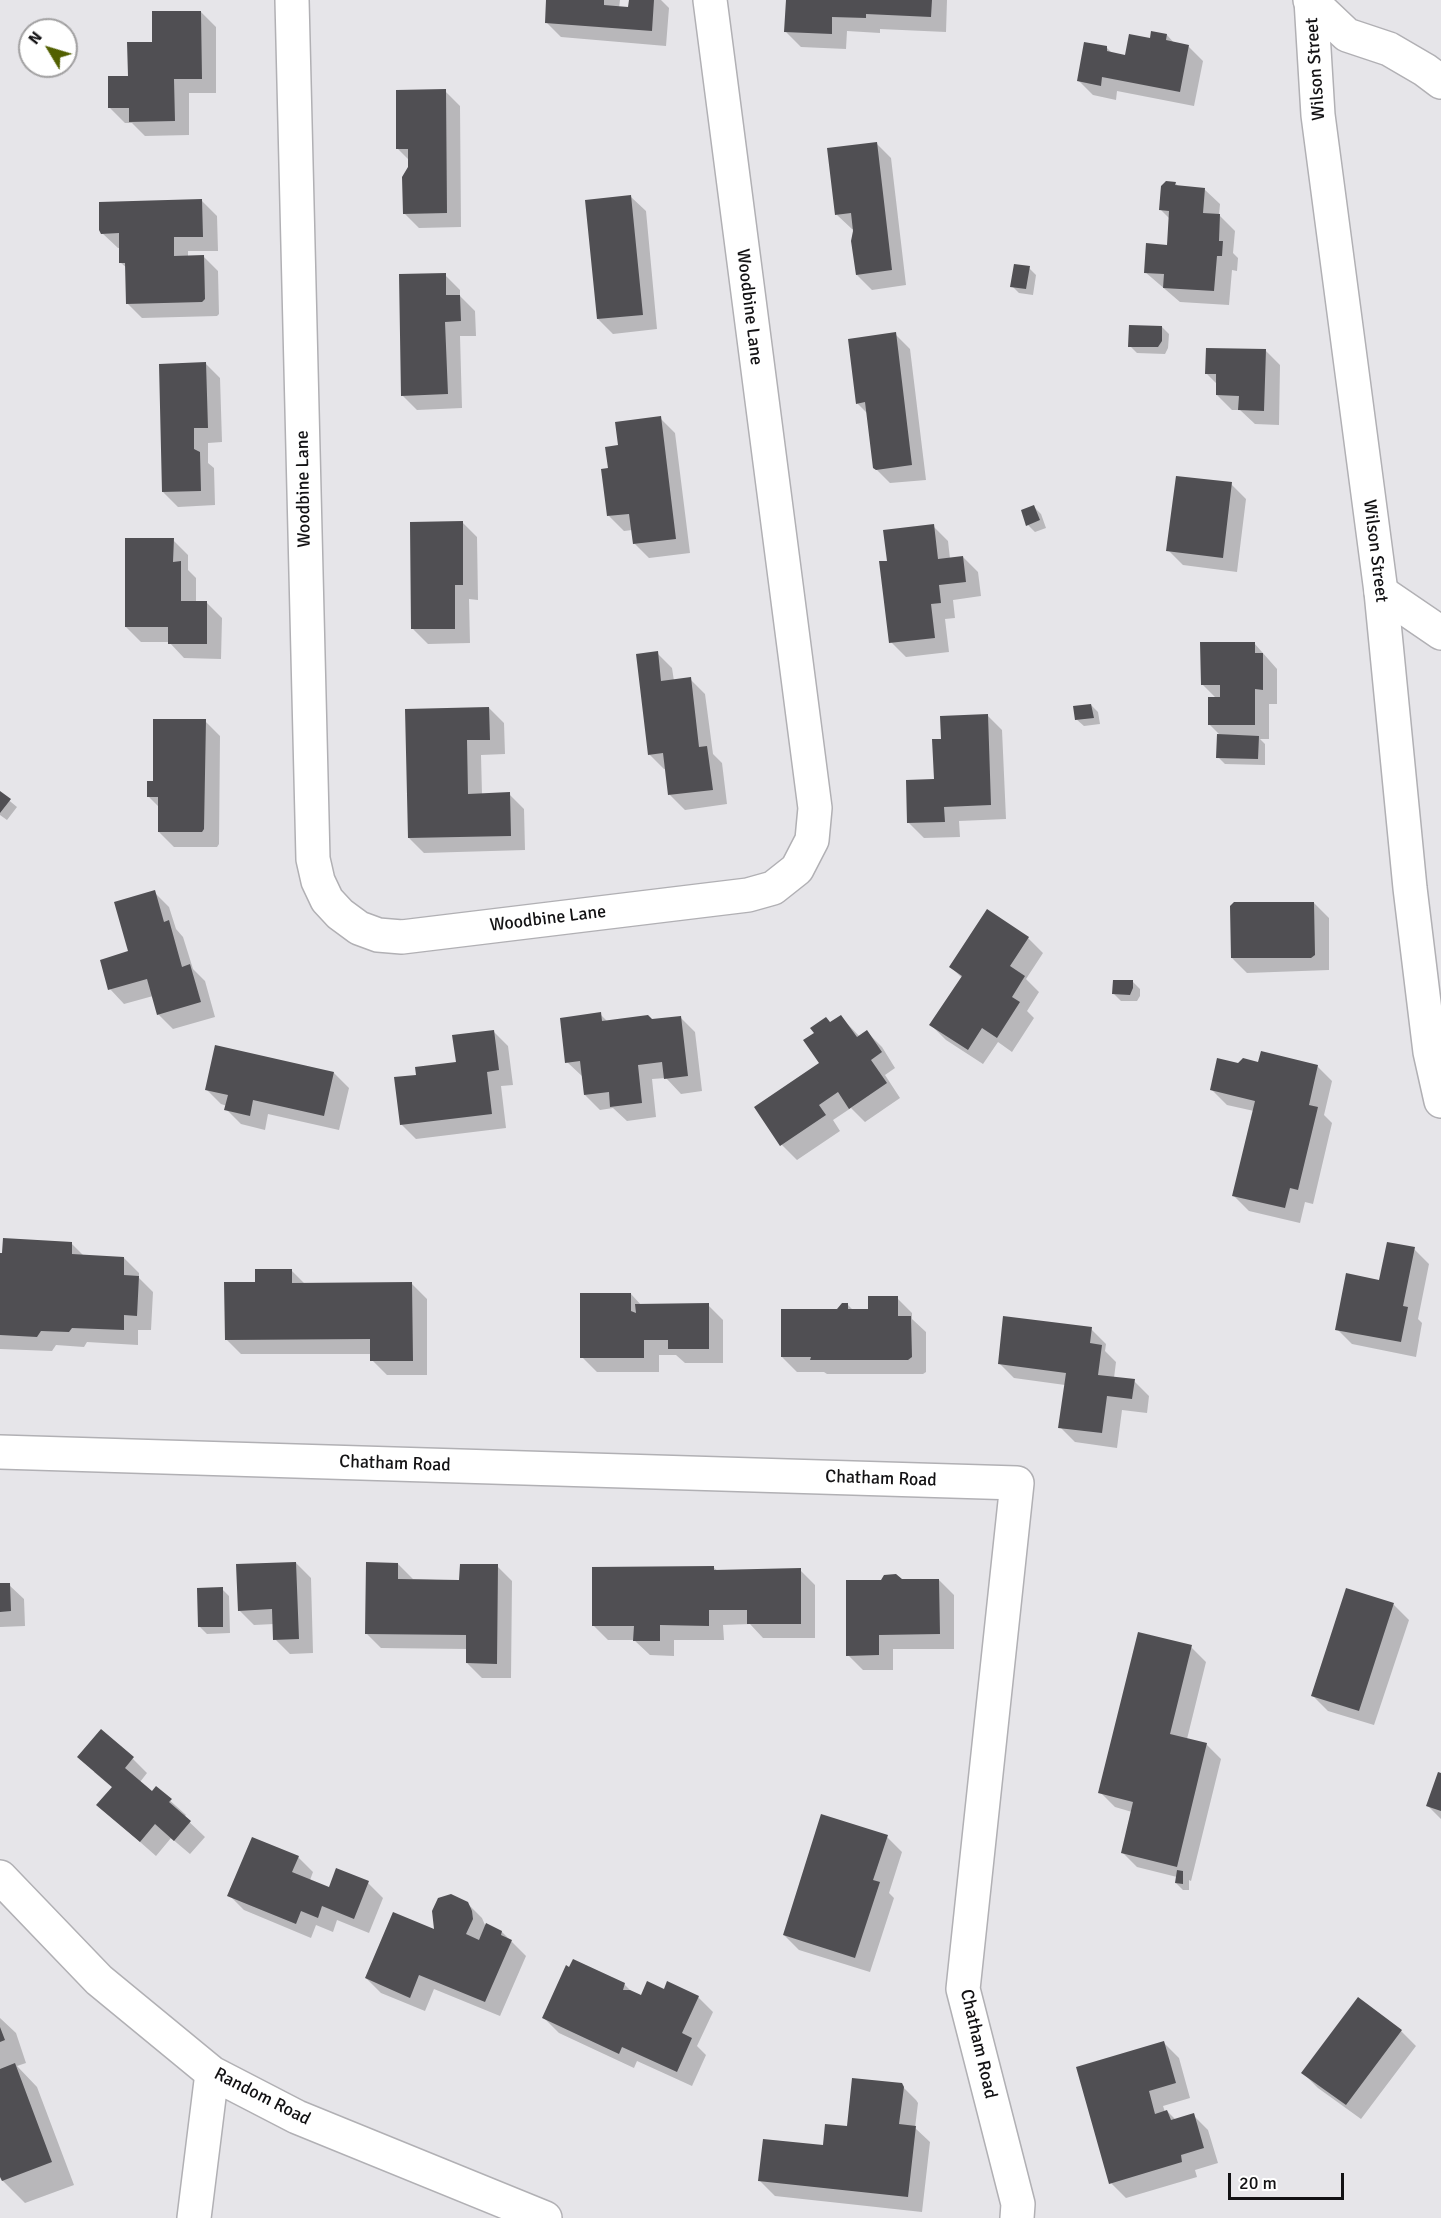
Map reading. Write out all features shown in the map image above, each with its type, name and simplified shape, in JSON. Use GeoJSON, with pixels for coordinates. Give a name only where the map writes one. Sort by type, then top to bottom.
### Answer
{"type":"FeatureCollection","features":[{"type":"Feature","properties":{"kind":"street","name":"Woodbine Lane"},"geometry":{"type":"LineString","coordinates":[[292,0],[314,859],[318,881],[327,900],[340,914],[359,928],[378,935],[402,937],[748,895],[773,888],[797,869],[812,840],[814,808],[710,0]]}},
{"type":"Feature","properties":{"kind":"street"},"geometry":{"type":"LineString","coordinates":[[1310,0],[1347,35],[1389,49],[1441,82]]}},
{"type":"Feature","properties":{"kind":"street","name":"Wilson Street"},"geometry":{"type":"LineString","coordinates":[[1310,0],[1318,115],[1381,592],[1410,888],[1430,1052],[1441,1101]]}},
{"type":"Feature","properties":{"kind":"street"},"geometry":{"type":"LineString","coordinates":[[1381,592],[1441,633]]}},
{"type":"Feature","properties":{"kind":"street","name":"Chatham Road"},"geometry":{"type":"LineString","coordinates":[[0,1452],[1017,1483],[963,1989],[1018,2204],[1017,2218]]}},
{"type":"Feature","properties":{"kind":"street","name":"Random Road"},"geometry":{"type":"LineString","coordinates":[[0,1877],[99,1980],[212,2073],[297,2117],[545,2218]]}},
{"type":"Feature","properties":{"kind":"street"},"geometry":{"type":"LineString","coordinates":[[194,2218],[212,2073]]}},
{"type":"Feature","properties":{"kind":"building"},"geometry":{"type":"Polygon","coordinates":[[[546,0],[604,0],[604,5],[628,7],[629,0],[654,0],[652,31],[545,23],[546,0]]]}},
{"type":"Feature","properties":{"kind":"building"},"geometry":{"type":"Polygon","coordinates":[[[786,0],[932,0],[931,17],[866,14],[866,18],[832,17],[832,34],[784,32],[786,0]]]}},
{"type":"Feature","properties":{"kind":"building"},"geometry":{"type":"Polygon","coordinates":[[[152,11],[201,11],[202,79],[174,79],[175,121],[129,122],[129,108],[108,108],[108,76],[128,76],[127,42],[152,42],[152,11]]]}},
{"type":"Feature","properties":{"kind":"building"},"geometry":{"type":"Polygon","coordinates":[[[1151,31],[1167,34],[1166,40],[1189,45],[1180,92],[1102,77],[1101,86],[1077,81],[1084,42],[1107,46],[1107,51],[1125,55],[1129,34],[1150,38],[1151,31]]]}},
{"type":"Feature","properties":{"kind":"building"},"geometry":{"type":"Polygon","coordinates":[[[446,89],[447,213],[403,214],[402,177],[408,167],[408,149],[396,149],[396,90],[446,89]]]}},
{"type":"Feature","properties":{"kind":"building"},"geometry":{"type":"Polygon","coordinates":[[[877,142],[892,270],[856,275],[851,241],[853,231],[851,213],[835,215],[827,148],[877,142]]]}},
{"type":"Feature","properties":{"kind":"building"},"geometry":{"type":"Polygon","coordinates":[[[1166,181],[1176,182],[1175,185],[1205,188],[1203,213],[1220,214],[1219,241],[1223,241],[1222,256],[1217,256],[1214,291],[1163,288],[1164,274],[1144,273],[1146,243],[1167,245],[1169,211],[1159,210],[1161,186],[1166,181]]]}},
{"type":"Feature","properties":{"kind":"building"},"geometry":{"type":"Polygon","coordinates":[[[631,195],[643,315],[597,319],[585,200],[631,195]]]}},
{"type":"Feature","properties":{"kind":"building"},"geometry":{"type":"Polygon","coordinates":[[[202,199],[203,237],[174,237],[174,256],[204,255],[205,299],[202,302],[126,304],[125,263],[119,263],[119,233],[101,234],[99,202],[202,199]]]}},
{"type":"Feature","properties":{"kind":"building"},"geometry":{"type":"Polygon","coordinates":[[[1014,264],[1030,266],[1026,289],[1010,287],[1014,264]]]}},
{"type":"Feature","properties":{"kind":"building"},"geometry":{"type":"Polygon","coordinates":[[[446,273],[446,295],[460,295],[461,321],[445,322],[448,394],[401,396],[399,274],[446,273]]]}},
{"type":"Feature","properties":{"kind":"building"},"geometry":{"type":"Polygon","coordinates":[[[1129,325],[1162,326],[1162,341],[1158,347],[1128,347],[1129,325]]]}},
{"type":"Feature","properties":{"kind":"building"},"geometry":{"type":"Polygon","coordinates":[[[896,332],[912,465],[876,470],[873,468],[865,402],[856,404],[848,339],[896,332]]]}},
{"type":"Feature","properties":{"kind":"building"},"geometry":{"type":"Polygon","coordinates":[[[1206,348],[1266,349],[1264,411],[1238,410],[1239,396],[1216,395],[1216,374],[1205,374],[1206,348]]]}},
{"type":"Feature","properties":{"kind":"building"},"geometry":{"type":"Polygon","coordinates":[[[206,362],[208,428],[194,428],[194,449],[200,452],[201,491],[162,492],[159,364],[206,362]]]}},
{"type":"Feature","properties":{"kind":"building"},"geometry":{"type":"Polygon","coordinates":[[[661,416],[676,539],[633,544],[629,514],[607,516],[601,469],[608,468],[605,447],[618,445],[615,422],[661,416]]]}},
{"type":"Feature","properties":{"kind":"building"},"geometry":{"type":"Polygon","coordinates":[[[1176,476],[1232,482],[1223,558],[1166,551],[1176,476]]]}},
{"type":"Feature","properties":{"kind":"building"},"geometry":{"type":"Polygon","coordinates":[[[1034,505],[1040,520],[1026,526],[1021,510],[1034,505]]]}},
{"type":"Feature","properties":{"kind":"building"},"geometry":{"type":"Polygon","coordinates":[[[463,521],[463,585],[455,585],[455,629],[411,629],[410,522],[463,521]]]}},
{"type":"Feature","properties":{"kind":"building"},"geometry":{"type":"Polygon","coordinates":[[[934,524],[938,559],[963,556],[966,582],[939,585],[941,603],[931,604],[935,638],[889,643],[879,561],[887,561],[883,530],[934,524]]]}},
{"type":"Feature","properties":{"kind":"building"},"geometry":{"type":"Polygon","coordinates":[[[125,538],[174,538],[173,562],[181,561],[181,601],[207,601],[207,644],[168,644],[168,627],[125,627],[125,538]]]}},
{"type":"Feature","properties":{"kind":"building"},"geometry":{"type":"Polygon","coordinates":[[[1200,642],[1255,642],[1255,653],[1263,653],[1263,690],[1255,689],[1255,725],[1208,725],[1208,697],[1220,697],[1220,685],[1201,685],[1200,642]]]}},
{"type":"Feature","properties":{"kind":"building"},"geometry":{"type":"Polygon","coordinates":[[[658,651],[661,681],[691,677],[699,747],[707,746],[713,790],[668,795],[663,753],[648,755],[636,654],[658,651]]]}},
{"type":"Feature","properties":{"kind":"building"},"geometry":{"type":"Polygon","coordinates":[[[1091,704],[1094,718],[1075,720],[1073,706],[1091,704]]]}},
{"type":"Feature","properties":{"kind":"building"},"geometry":{"type":"Polygon","coordinates":[[[489,707],[490,740],[467,740],[468,794],[510,792],[511,836],[408,838],[405,709],[489,707]]]}},
{"type":"Feature","properties":{"kind":"building"},"geometry":{"type":"Polygon","coordinates":[[[988,714],[991,805],[944,807],[945,822],[907,823],[906,780],[934,779],[932,739],[941,739],[940,716],[988,714]]]}},
{"type":"Feature","properties":{"kind":"building"},"geometry":{"type":"Polygon","coordinates":[[[153,719],[206,719],[204,829],[202,832],[158,832],[158,797],[147,797],[147,781],[153,781],[153,719]]]}},
{"type":"Feature","properties":{"kind":"building"},"geometry":{"type":"Polygon","coordinates":[[[1217,734],[1259,736],[1258,759],[1216,758],[1217,734]]]}},
{"type":"Feature","properties":{"kind":"building"},"geometry":{"type":"Polygon","coordinates":[[[0,791],[11,799],[0,813],[0,791]]]}},
{"type":"Feature","properties":{"kind":"building"},"geometry":{"type":"Polygon","coordinates":[[[155,890],[164,922],[169,920],[182,967],[190,964],[201,1002],[157,1015],[147,979],[108,990],[100,960],[128,951],[114,902],[155,890]]]}},
{"type":"Feature","properties":{"kind":"building"},"geometry":{"type":"Polygon","coordinates":[[[1234,902],[1314,902],[1315,955],[1311,958],[1231,958],[1230,906],[1234,902]]]}},
{"type":"Feature","properties":{"kind":"building"},"geometry":{"type":"Polygon","coordinates":[[[987,909],[1029,937],[1010,966],[1025,976],[1012,997],[1020,1002],[997,1038],[982,1028],[968,1050],[929,1025],[962,976],[949,967],[987,909]]]}},
{"type":"Feature","properties":{"kind":"building"},"geometry":{"type":"Polygon","coordinates":[[[1113,980],[1133,980],[1130,995],[1112,994],[1113,980]]]}},
{"type":"Feature","properties":{"kind":"building"},"geometry":{"type":"Polygon","coordinates":[[[601,1012],[602,1021],[648,1015],[652,1019],[681,1016],[688,1076],[664,1079],[662,1062],[638,1065],[642,1103],[610,1107],[609,1092],[584,1095],[580,1061],[565,1063],[560,1018],[601,1012]]]}},
{"type":"Feature","properties":{"kind":"building"},"geometry":{"type":"Polygon","coordinates":[[[841,1015],[857,1037],[867,1030],[882,1052],[871,1060],[887,1083],[849,1109],[838,1092],[819,1105],[826,1115],[780,1146],[754,1107],[819,1063],[803,1040],[814,1033],[810,1028],[826,1017],[830,1022],[841,1015]]]}},
{"type":"Feature","properties":{"kind":"building"},"geometry":{"type":"Polygon","coordinates":[[[494,1030],[499,1070],[487,1072],[492,1114],[400,1125],[394,1077],[416,1075],[415,1067],[456,1062],[452,1035],[494,1030]]]}},
{"type":"Feature","properties":{"kind":"building"},"geometry":{"type":"Polygon","coordinates":[[[215,1045],[334,1072],[324,1116],[253,1100],[250,1116],[224,1110],[228,1095],[205,1090],[215,1045]]]}},
{"type":"Feature","properties":{"kind":"building"},"geometry":{"type":"Polygon","coordinates":[[[1261,1051],[1318,1065],[1309,1105],[1318,1107],[1298,1190],[1290,1188],[1285,1208],[1232,1196],[1255,1101],[1210,1090],[1217,1058],[1238,1063],[1243,1058],[1258,1062],[1261,1051]]]}},
{"type":"Feature","properties":{"kind":"building"},"geometry":{"type":"Polygon","coordinates":[[[3,1238],[72,1242],[72,1254],[124,1257],[124,1275],[139,1276],[137,1316],[124,1315],[124,1330],[72,1328],[69,1332],[41,1331],[37,1337],[0,1335],[0,1253],[2,1253],[3,1238]]]}},
{"type":"Feature","properties":{"kind":"building"},"geometry":{"type":"Polygon","coordinates":[[[1387,1242],[1415,1247],[1403,1306],[1408,1307],[1401,1342],[1335,1330],[1346,1273],[1379,1280],[1387,1242]]]}},
{"type":"Feature","properties":{"kind":"building"},"geometry":{"type":"Polygon","coordinates":[[[255,1269],[292,1269],[292,1283],[412,1282],[413,1361],[370,1361],[370,1339],[225,1340],[224,1282],[255,1282],[255,1269]]]}},
{"type":"Feature","properties":{"kind":"building"},"geometry":{"type":"Polygon","coordinates":[[[580,1293],[631,1293],[631,1311],[636,1313],[635,1304],[709,1303],[709,1349],[668,1349],[668,1340],[644,1340],[644,1358],[580,1358],[580,1293]]]}},
{"type":"Feature","properties":{"kind":"building"},"geometry":{"type":"Polygon","coordinates":[[[868,1296],[898,1296],[898,1316],[911,1316],[912,1357],[908,1360],[810,1360],[811,1357],[781,1357],[781,1309],[837,1309],[842,1303],[848,1303],[848,1309],[868,1309],[868,1296]]]}},
{"type":"Feature","properties":{"kind":"building"},"geometry":{"type":"Polygon","coordinates":[[[1003,1316],[1092,1327],[1090,1343],[1102,1345],[1098,1375],[1135,1379],[1132,1399],[1107,1396],[1102,1433],[1058,1428],[1066,1373],[998,1364],[1003,1316]]]}},
{"type":"Feature","properties":{"kind":"building"},"geometry":{"type":"Polygon","coordinates":[[[296,1562],[299,1639],[273,1640],[272,1609],[238,1611],[236,1564],[296,1562]]]}},
{"type":"Feature","properties":{"kind":"building"},"geometry":{"type":"Polygon","coordinates":[[[366,1562],[398,1563],[398,1579],[459,1580],[460,1564],[498,1564],[497,1664],[466,1663],[466,1635],[365,1634],[366,1562]]]}},
{"type":"Feature","properties":{"kind":"building"},"geometry":{"type":"Polygon","coordinates":[[[714,1566],[714,1570],[801,1568],[801,1624],[747,1624],[747,1610],[709,1610],[709,1626],[660,1625],[660,1641],[633,1641],[634,1626],[592,1626],[592,1567],[714,1566]]]}},
{"type":"Feature","properties":{"kind":"building"},"geometry":{"type":"Polygon","coordinates":[[[896,1574],[902,1579],[939,1579],[940,1634],[879,1635],[879,1655],[846,1656],[846,1580],[881,1580],[884,1575],[896,1574]]]}},
{"type":"Feature","properties":{"kind":"building"},"geometry":{"type":"Polygon","coordinates":[[[0,1583],[10,1583],[11,1611],[0,1612],[0,1583]]]}},
{"type":"Feature","properties":{"kind":"building"},"geometry":{"type":"Polygon","coordinates":[[[223,1587],[223,1627],[198,1627],[197,1588],[223,1587]]]}},
{"type":"Feature","properties":{"kind":"building"},"geometry":{"type":"Polygon","coordinates":[[[1346,1588],[1394,1603],[1359,1711],[1311,1696],[1346,1588]]]}},
{"type":"Feature","properties":{"kind":"building"},"geometry":{"type":"Polygon","coordinates":[[[1138,1632],[1192,1645],[1170,1734],[1207,1743],[1177,1867],[1121,1853],[1133,1802],[1098,1793],[1138,1632]]]}},
{"type":"Feature","properties":{"kind":"building"},"geometry":{"type":"Polygon","coordinates":[[[101,1729],[134,1757],[125,1768],[152,1791],[156,1786],[172,1799],[169,1802],[191,1821],[174,1841],[155,1824],[140,1842],[96,1805],[112,1787],[77,1757],[101,1729]]]}},
{"type":"Feature","properties":{"kind":"building"},"geometry":{"type":"Polygon","coordinates":[[[1438,1772],[1441,1773],[1441,1811],[1426,1806],[1438,1772]]]}},
{"type":"Feature","properties":{"kind":"building"},"geometry":{"type":"Polygon","coordinates":[[[821,1814],[888,1835],[873,1880],[880,1882],[855,1958],[783,1935],[821,1814]]]}},
{"type":"Feature","properties":{"kind":"building"},"geometry":{"type":"Polygon","coordinates":[[[252,1837],[299,1856],[292,1872],[329,1887],[336,1868],[369,1881],[354,1919],[322,1906],[318,1918],[301,1911],[296,1924],[227,1896],[252,1837]]]}},
{"type":"Feature","properties":{"kind":"building"},"geometry":{"type":"Polygon","coordinates":[[[1177,1870],[1183,1871],[1183,1884],[1175,1883],[1177,1870]]]}},
{"type":"Feature","properties":{"kind":"building"},"geometry":{"type":"Polygon","coordinates":[[[451,1894],[468,1902],[472,1911],[473,1919],[466,1934],[479,1940],[486,1923],[502,1931],[501,1935],[512,1940],[485,2002],[419,1975],[410,1998],[365,1978],[393,1912],[434,1929],[432,1911],[438,1898],[451,1894]]]}},
{"type":"Feature","properties":{"kind":"building"},"geometry":{"type":"Polygon","coordinates":[[[573,1959],[625,1983],[623,1990],[630,1990],[641,1995],[647,1981],[664,1989],[667,1981],[699,1996],[682,2033],[692,2038],[677,2072],[622,2047],[619,2054],[542,2018],[566,1965],[569,1967],[573,1959]]]}},
{"type":"Feature","properties":{"kind":"building"},"geometry":{"type":"Polygon","coordinates":[[[1358,1997],[1402,2030],[1346,2105],[1301,2073],[1358,1997]]]}},
{"type":"Feature","properties":{"kind":"building"},"geometry":{"type":"Polygon","coordinates":[[[0,2027],[5,2040],[0,2042],[0,2027]]]}},
{"type":"Feature","properties":{"kind":"building"},"geometry":{"type":"Polygon","coordinates":[[[1164,2041],[1176,2083],[1149,2091],[1155,2114],[1167,2110],[1171,2120],[1194,2113],[1204,2148],[1181,2155],[1182,2162],[1109,2184],[1076,2067],[1164,2041]]]}},
{"type":"Feature","properties":{"kind":"building"},"geometry":{"type":"Polygon","coordinates":[[[15,2063],[52,2162],[2,2181],[0,2177],[0,2069],[15,2063]]]}},
{"type":"Feature","properties":{"kind":"building"},"geometry":{"type":"Polygon","coordinates":[[[852,2078],[902,2083],[904,2087],[899,2124],[916,2126],[908,2197],[758,2181],[763,2139],[823,2145],[825,2124],[847,2126],[852,2078]]]}}]}
